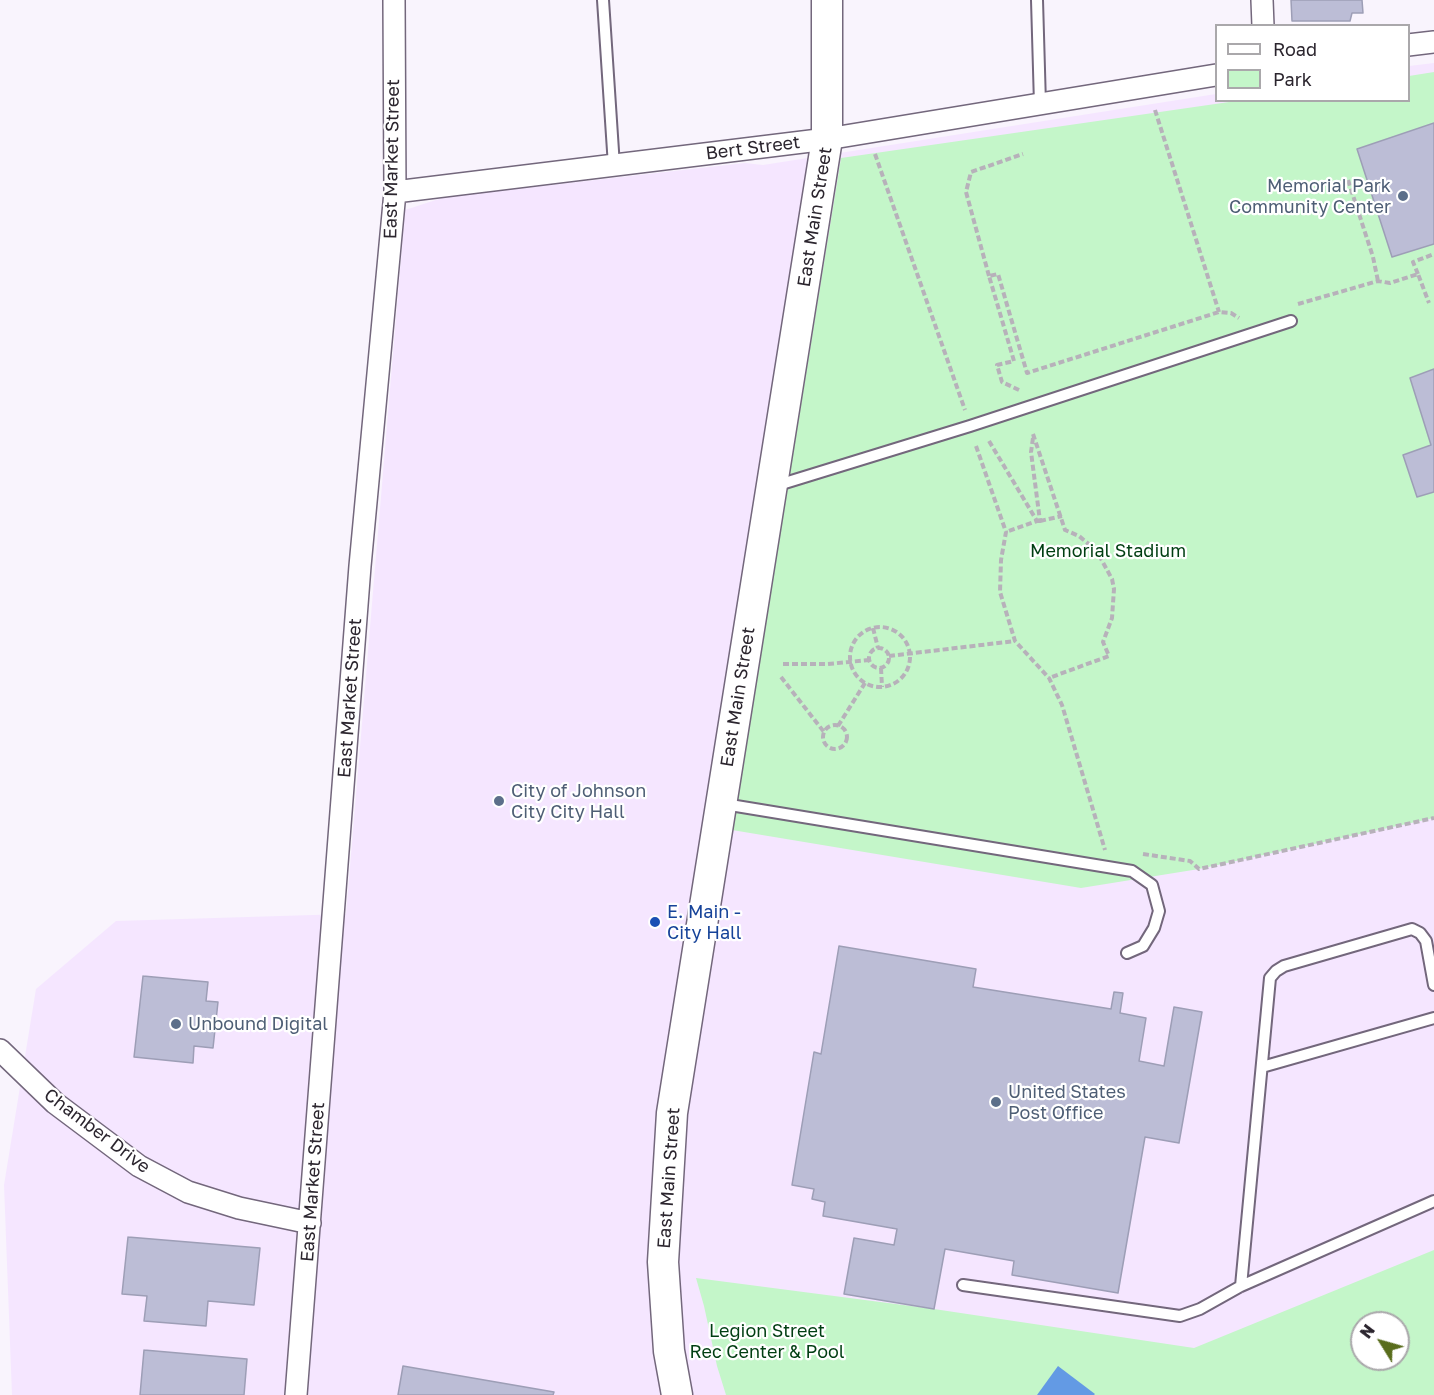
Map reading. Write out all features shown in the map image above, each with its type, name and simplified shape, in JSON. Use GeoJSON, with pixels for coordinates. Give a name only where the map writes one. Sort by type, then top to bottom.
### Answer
{"type":"FeatureCollection","features":[{"type":"Feature","properties":{"kind":"main road","name":"East Main Street"},"geometry":{"type":"LineString","coordinates":[[677,1395],[669,1351],[663,1262],[672,1113],[827,140],[827,0]]}},
{"type":"Feature","properties":{"kind":"street","name":"East Market Street"},"geometry":{"type":"LineString","coordinates":[[296,1395],[360,566],[395,192],[394,0]]}},
{"type":"Feature","properties":{"kind":"street"},"geometry":{"type":"LineString","coordinates":[[1263,0],[1263,24]]}},
{"type":"Feature","properties":{"kind":"street"},"geometry":{"type":"LineString","coordinates":[[1410,45],[1434,42]]}},
{"type":"Feature","properties":{"kind":"street","name":"Bert Street"},"geometry":{"type":"LineString","coordinates":[[395,192],[827,140],[1215,75]]}},
{"type":"Feature","properties":{"kind":"street","name":"Chamber Drive"},"geometry":{"type":"LineString","coordinates":[[0,1050],[55,1103],[139,1166],[188,1192],[239,1208],[310,1223]]}},
{"type":"Feature","properties":{"kind":"lane"},"geometry":{"type":"LineString","coordinates":[[603,0],[614,167]]}},
{"type":"Feature","properties":{"kind":"lane"},"geometry":{"type":"LineString","coordinates":[[1037,0],[1040,104]]}},
{"type":"Feature","properties":{"kind":"lane"},"geometry":{"type":"LineString","coordinates":[[772,487],[970,426],[1292,321]]}},
{"type":"Feature","properties":{"kind":"lane"},"geometry":{"type":"LineString","coordinates":[[721,804],[1132,871],[1152,885],[1159,911],[1154,928],[1143,946],[1127,953]]}},
{"type":"Feature","properties":{"kind":"lane"},"geometry":{"type":"LineString","coordinates":[[1241,1286],[1270,978],[1284,966],[1412,929],[1420,933],[1426,941],[1434,985]]}},
{"type":"Feature","properties":{"kind":"lane"},"geometry":{"type":"LineString","coordinates":[[1262,1067],[1434,1018]]}},
{"type":"Feature","properties":{"kind":"lane"},"geometry":{"type":"LineString","coordinates":[[963,1285],[1180,1316],[1200,1310],[1241,1286],[1434,1201]]}},
{"type":"Feature","properties":{"kind":"path"},"geometry":{"type":"LineString","coordinates":[[1152,103],[1219,312]]}},
{"type":"Feature","properties":{"kind":"path"},"geometry":{"type":"LineString","coordinates":[[873,147],[970,426]]}},
{"type":"Feature","properties":{"kind":"path"},"geometry":{"type":"LineString","coordinates":[[998,365],[1014,361],[966,192],[971,172],[1023,154]]}},
{"type":"Feature","properties":{"kind":"path"},"geometry":{"type":"LineString","coordinates":[[1348,180],[1373,257],[1378,281]]}},
{"type":"Feature","properties":{"kind":"path"},"geometry":{"type":"LineString","coordinates":[[1418,274],[1413,262],[1434,254]]}},
{"type":"Feature","properties":{"kind":"path"},"geometry":{"type":"LineString","coordinates":[[989,276],[998,274],[1028,373],[1219,312],[1231,313],[1242,320]]}},
{"type":"Feature","properties":{"kind":"path"},"geometry":{"type":"LineString","coordinates":[[1038,521],[1031,452],[1033,434],[1065,530],[1079,536],[1100,557],[1112,579],[1114,603],[1112,618],[1103,642],[1108,656],[1049,678]]}},
{"type":"Feature","properties":{"kind":"path"},"geometry":{"type":"LineString","coordinates":[[989,441],[1038,521]]}},
{"type":"Feature","properties":{"kind":"path"},"geometry":{"type":"LineString","coordinates":[[976,446],[1006,532],[1001,560],[1000,592],[1015,641],[1049,678],[1062,705],[1105,847],[1101,866]]}},
{"type":"Feature","properties":{"kind":"path"},"geometry":{"type":"LineString","coordinates":[[1006,532],[1062,516]]}},
{"type":"Feature","properties":{"kind":"path"},"geometry":{"type":"LineString","coordinates":[[882,627],[900,635],[909,652],[910,662],[906,672],[892,685],[882,687],[865,683],[858,677],[850,660],[858,637],[873,628],[882,627]]}},
{"type":"Feature","properties":{"kind":"path"},"geometry":{"type":"LineString","coordinates":[[873,628],[878,648]]}},
{"type":"Feature","properties":{"kind":"path"},"geometry":{"type":"LineString","coordinates":[[889,656],[1015,641]]}},
{"type":"Feature","properties":{"kind":"path"},"geometry":{"type":"LineString","coordinates":[[878,648],[886,651],[889,656],[888,662],[881,668]]}},
{"type":"Feature","properties":{"kind":"path"},"geometry":{"type":"LineString","coordinates":[[878,648],[870,653],[869,660],[872,665],[881,668]]}},
{"type":"Feature","properties":{"kind":"path"},"geometry":{"type":"LineString","coordinates":[[783,664],[828,664],[850,660],[869,660]]}},
{"type":"Feature","properties":{"kind":"path"},"geometry":{"type":"LineString","coordinates":[[881,668],[882,687]]}},
{"type":"Feature","properties":{"kind":"path"},"geometry":{"type":"LineString","coordinates":[[782,677],[824,732]]}},
{"type":"Feature","properties":{"kind":"path"},"geometry":{"type":"LineString","coordinates":[[838,726],[865,683]]}},
{"type":"Feature","properties":{"kind":"path"},"geometry":{"type":"LineString","coordinates":[[830,726],[838,726],[847,734],[846,742],[841,748],[834,750],[826,746],[823,739],[824,732],[830,726]]}},
{"type":"Feature","properties":{"kind":"path"},"geometry":{"type":"LineString","coordinates":[[1140,854],[1190,861],[1199,869],[1434,818]]}},
{"type":"Feature","properties":{"kind":"path"},"geometry":{"type":"LineString","coordinates":[[1094,846],[1113,848]]}},
{"type":"Feature","properties":{"kind":"shaded area"},"geometry":{"type":"Polygon","coordinates":[[[1434,63],[1434,1395],[12,1395],[4,1185],[36,989],[116,921],[346,914],[405,210],[445,197],[745,163],[763,165],[1215,94],[1215,102],[1410,102],[1410,66],[1434,63]]]}},
{"type":"Feature","properties":{"kind":"green space","name":"Memorial Stadium"},"geometry":{"type":"Polygon","coordinates":[[[1434,72],[1434,818],[1199,869],[1081,888],[732,830],[841,158],[1229,102],[1410,102],[1410,76],[1434,72]]]}},
{"type":"Feature","properties":{"kind":"green space","name":"Legion Street Rec Center & Pool"},"geometry":{"type":"Polygon","coordinates":[[[1434,1250],[1434,1395],[726,1395],[696,1278],[934,1309],[1194,1348],[1434,1250]]]}},
{"type":"Feature","properties":{"kind":"water"},"geometry":{"type":"Polygon","coordinates":[[[1058,1366],[1095,1394],[1037,1395],[1058,1366]]]}},
{"type":"Feature","properties":{"kind":"building"},"geometry":{"type":"Polygon","coordinates":[[[1291,0],[1362,0],[1363,13],[1352,13],[1350,21],[1292,21],[1291,0]]]}},
{"type":"Feature","properties":{"kind":"building","name":"Memorial Park Community Center"},"geometry":{"type":"Polygon","coordinates":[[[1434,123],[1434,244],[1392,257],[1357,149],[1434,123]]]}},
{"type":"Feature","properties":{"kind":"building"},"geometry":{"type":"Polygon","coordinates":[[[1434,369],[1434,492],[1417,497],[1403,455],[1431,445],[1410,378],[1434,369]]]}},
{"type":"Feature","properties":{"kind":"building","name":"United States Post Office"},"geometry":{"type":"Polygon","coordinates":[[[839,946],[976,969],[973,987],[1111,1009],[1114,992],[1123,993],[1120,1013],[1146,1018],[1139,1061],[1164,1066],[1174,1007],[1202,1012],[1179,1143],[1145,1137],[1118,1293],[1012,1275],[1014,1261],[945,1249],[934,1309],[844,1294],[854,1238],[894,1245],[897,1229],[823,1216],[825,1202],[812,1199],[814,1189],[792,1185],[814,1052],[821,1054],[839,946]]]}},
{"type":"Feature","properties":{"kind":"building","name":"Unbound Digital"},"geometry":{"type":"Polygon","coordinates":[[[143,976],[208,982],[206,1001],[218,1002],[213,1048],[194,1046],[193,1063],[134,1057],[143,976]]]}},
{"type":"Feature","properties":{"kind":"building"},"geometry":{"type":"Polygon","coordinates":[[[128,1237],[260,1248],[254,1305],[208,1301],[206,1326],[144,1321],[147,1296],[122,1294],[128,1237]]]}},
{"type":"Feature","properties":{"kind":"building"},"geometry":{"type":"Polygon","coordinates":[[[144,1350],[247,1359],[244,1395],[140,1395],[144,1350]]]}},
{"type":"Feature","properties":{"kind":"building"},"geometry":{"type":"Polygon","coordinates":[[[403,1366],[554,1392],[553,1395],[398,1395],[403,1366]]]}},
{"type":"Feature","properties":{"kind":"place","name":"Memorial Park Community Center"},"geometry":{"type":"Point","coordinates":[1403,196]}},
{"type":"Feature","properties":{"kind":"place","name":"City of Johnson City City Hall"},"geometry":{"type":"Point","coordinates":[499,801]}},
{"type":"Feature","properties":{"kind":"place","name":"E. Main - City Hall"},"geometry":{"type":"Point","coordinates":[655,922]}},
{"type":"Feature","properties":{"kind":"place","name":"Unbound Digital"},"geometry":{"type":"Point","coordinates":[176,1024]}},
{"type":"Feature","properties":{"kind":"place","name":"United States Post Office"},"geometry":{"type":"Point","coordinates":[996,1102]}}]}
